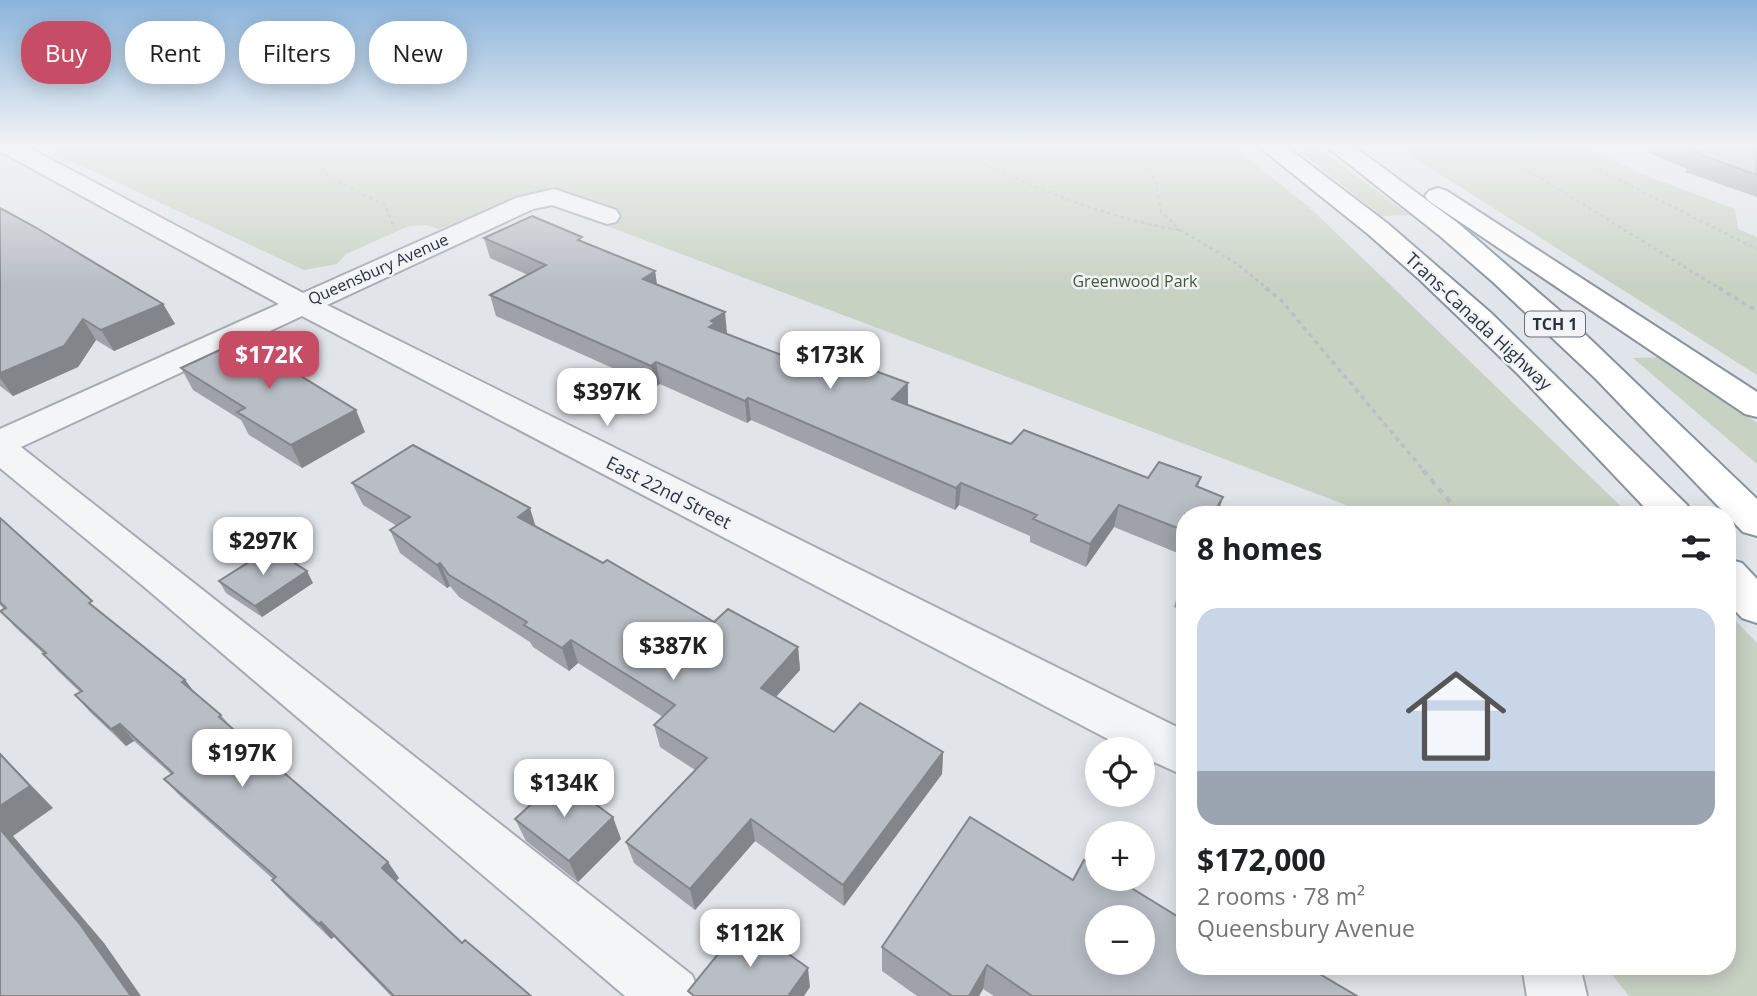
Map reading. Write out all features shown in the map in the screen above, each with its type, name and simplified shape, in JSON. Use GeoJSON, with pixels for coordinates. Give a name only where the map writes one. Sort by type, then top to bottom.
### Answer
{"type":"FeatureCollection","features":[{"type":"Feature","properties":{"kind":"highway","name":"Trans-Canada Highway"},"geometry":{"type":"LineString","coordinates":[[1329,191],[1363,217],[1493,331],[1665,506]]}},
{"type":"Feature","properties":{"kind":"highway","name":"TCH 1"},"geometry":{"type":"LineString","coordinates":[[1396,191],[1475,253],[1556,325],[1645,409],[1757,522]]}},
{"type":"Feature","properties":{"kind":"highway"},"geometry":{"type":"LineString","coordinates":[[1431,191],[1757,407]]}},
{"type":"Feature","properties":{"kind":"highway"},"geometry":{"type":"LineString","coordinates":[[1736,584],[1757,607]]}},
{"type":"Feature","properties":{"kind":"street","name":"East 22nd Street"},"geometry":{"type":"LineString","coordinates":[[92,191],[301,304],[1176,750]]}},
{"type":"Feature","properties":{"kind":"street","name":"Queensbury Avenue"},"geometry":{"type":"LineString","coordinates":[[0,443],[532,200],[554,197],[607,216]]}},
{"type":"Feature","properties":{"kind":"street"},"geometry":{"type":"LineString","coordinates":[[0,449],[157,574],[671,996]]}},
{"type":"Feature","properties":{"kind":"street"},"geometry":{"type":"LineString","coordinates":[[1553,975],[1557,996]]}},
{"type":"Feature","properties":{"kind":"path"},"geometry":{"type":"LineString","coordinates":[[358,191],[385,205],[397,236]]}},
{"type":"Feature","properties":{"kind":"path"},"geometry":{"type":"LineString","coordinates":[[1045,191],[1139,225],[1180,230]]}},
{"type":"Feature","properties":{"kind":"path"},"geometry":{"type":"LineString","coordinates":[[1157,191],[1161,211],[1180,230],[1236,263],[1279,299],[1453,506]]}},
{"type":"Feature","properties":{"kind":"path"},"geometry":{"type":"LineString","coordinates":[[1563,191],[1757,311]]}},
{"type":"Feature","properties":{"kind":"path"},"geometry":{"type":"LineString","coordinates":[[1642,191],[1757,249]]}},
{"type":"Feature","properties":{"kind":"green space","name":"Greenwood Park"},"geometry":{"type":"Polygon","coordinates":[[[136,191],[1290,191],[1621,506],[1349,506],[525,195],[439,229],[426,225],[409,226],[346,254],[337,264],[304,270],[136,191]]]}},
{"type":"Feature","properties":{"kind":"green space"},"geometry":{"type":"Polygon","coordinates":[[[1350,191],[1378,191],[1410,215],[1381,216],[1350,191]]]}},
{"type":"Feature","properties":{"kind":"green space"},"geometry":{"type":"Polygon","coordinates":[[[1467,191],[1689,191],[1735,209],[1738,229],[1757,237],[1757,375],[1467,191]]]}},
{"type":"Feature","properties":{"kind":"green space"},"geometry":{"type":"Polygon","coordinates":[[[1668,357],[1757,423],[1757,464],[1633,358],[1668,357]]]}},
{"type":"Feature","properties":{"kind":"green space"},"geometry":{"type":"Polygon","coordinates":[[[1736,621],[1757,643],[1757,996],[1629,996],[1612,975],[1736,975],[1736,621]]]}},
{"type":"Feature","properties":{"kind":"building"},"geometry":{"type":"Polygon","coordinates":[[[0,208],[163,304],[101,330],[83,319],[64,346],[0,373],[0,208]]]}},
{"type":"Feature","properties":{"kind":"building"},"geometry":{"type":"Polygon","coordinates":[[[532,216],[582,237],[578,240],[655,271],[643,279],[725,312],[711,321],[715,323],[709,327],[789,358],[810,347],[908,383],[892,399],[1011,444],[1024,430],[1148,478],[1159,462],[1201,477],[1196,486],[1223,497],[1218,506],[1176,506],[1176,527],[1119,505],[1090,544],[1033,519],[1037,515],[961,483],[956,488],[748,398],[745,401],[656,362],[651,366],[490,295],[546,265],[484,238],[532,216]]]}},
{"type":"Feature","properties":{"kind":"building"},"geometry":{"type":"Polygon","coordinates":[[[243,339],[300,371],[296,373],[356,410],[291,445],[237,412],[245,408],[181,368],[243,339]]]}},
{"type":"Feature","properties":{"kind":"building"},"geometry":{"type":"Polygon","coordinates":[[[413,445],[530,508],[518,517],[603,563],[607,560],[714,622],[728,609],[798,647],[761,688],[834,732],[860,703],[943,752],[843,885],[751,819],[690,889],[626,842],[707,758],[654,725],[675,705],[571,640],[562,648],[524,625],[527,622],[449,575],[440,563],[437,565],[390,530],[410,517],[352,483],[413,445]]]}},
{"type":"Feature","properties":{"kind":"building"},"geometry":{"type":"Polygon","coordinates":[[[0,518],[92,601],[89,603],[185,680],[182,682],[221,715],[219,717],[388,862],[382,868],[462,943],[465,940],[531,996],[394,996],[321,922],[319,924],[272,880],[276,877],[164,779],[173,773],[120,724],[111,729],[75,695],[82,691],[0,611],[6,608],[0,602],[0,518]]]}},
{"type":"Feature","properties":{"kind":"building"},"geometry":{"type":"Polygon","coordinates":[[[271,548],[307,571],[255,606],[219,581],[271,548]]]}},
{"type":"Feature","properties":{"kind":"building"},"geometry":{"type":"Polygon","coordinates":[[[0,754],[30,786],[0,806],[0,754]]]}},
{"type":"Feature","properties":{"kind":"building"},"geometry":{"type":"Polygon","coordinates":[[[560,778],[613,817],[569,861],[515,819],[560,778]]]}},
{"type":"Feature","properties":{"kind":"building"},"geometry":{"type":"Polygon","coordinates":[[[970,817],[1073,880],[1085,861],[1085,891],[1136,891],[1176,915],[1176,975],[1321,975],[1357,996],[1032,996],[987,965],[969,996],[952,996],[882,947],[970,817]]]}},
{"type":"Feature","properties":{"kind":"building"},"geometry":{"type":"Polygon","coordinates":[[[0,829],[79,923],[131,996],[0,996],[0,829]]]}},
{"type":"Feature","properties":{"kind":"building"},"geometry":{"type":"Polygon","coordinates":[[[744,922],[808,968],[788,996],[694,996],[688,991],[744,922]]]}}]}
